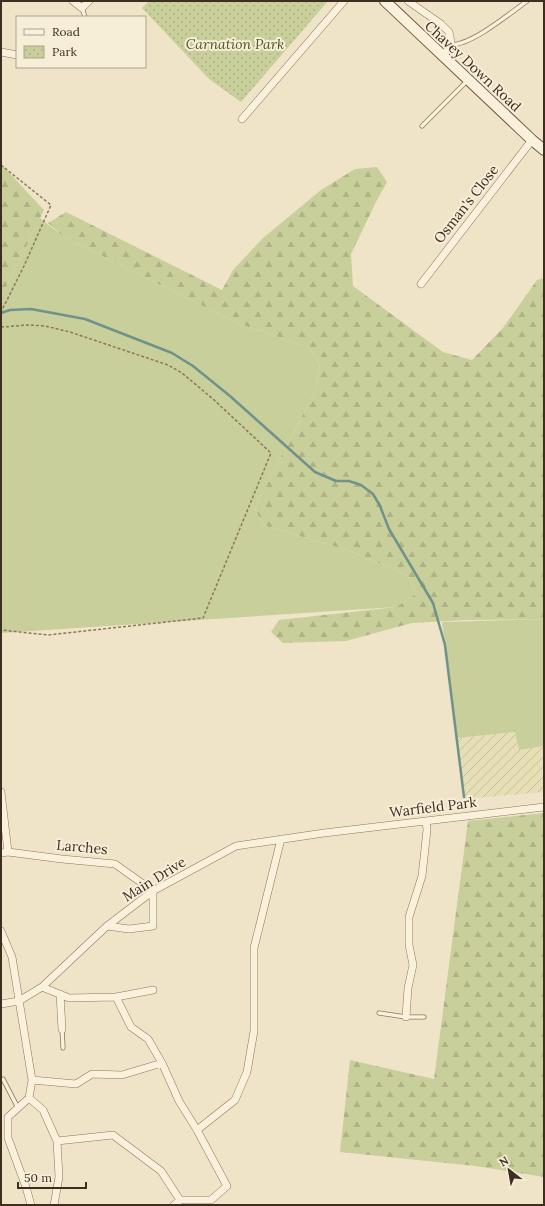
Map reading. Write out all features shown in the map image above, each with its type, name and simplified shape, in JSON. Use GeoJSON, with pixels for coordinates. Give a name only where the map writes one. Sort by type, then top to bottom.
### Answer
{"type":"FeatureCollection","features":[{"type":"Feature","properties":{"kind":"main road","name":"Chavey Down Road"},"geometry":{"type":"LineString","coordinates":[[385,1],[544,150]]}},
{"type":"Feature","properties":{"kind":"street"},"geometry":{"type":"LineString","coordinates":[[73,1],[82,8],[89,1]]}},
{"type":"Feature","properties":{"kind":"street"},"geometry":{"type":"LineString","coordinates":[[242,119],[344,1]]}},
{"type":"Feature","properties":{"kind":"street"},"geometry":{"type":"LineString","coordinates":[[408,1],[441,24],[449,32],[451,42],[444,57]]}},
{"type":"Feature","properties":{"kind":"street"},"geometry":{"type":"LineString","coordinates":[[1,52],[16,55]]}},
{"type":"Feature","properties":{"kind":"street","name":"Osman's Close"},"geometry":{"type":"LineString","coordinates":[[421,284],[532,140]]}},
{"type":"Feature","properties":{"kind":"street"},"geometry":{"type":"LineString","coordinates":[[1,792],[5,853]]}},
{"type":"Feature","properties":{"kind":"street","name":"Warfield Park"},"geometry":{"type":"LineString","coordinates":[[324,833],[544,807]]}},
{"type":"Feature","properties":{"kind":"street"},"geometry":{"type":"LineString","coordinates":[[406,1017],[408,988],[413,965],[410,945],[409,917],[422,876],[427,830],[426,821]]}},
{"type":"Feature","properties":{"kind":"street","name":"Main Drive"},"geometry":{"type":"LineString","coordinates":[[1,1004],[19,1001],[42,987],[107,926],[153,891],[236,846],[324,833]]}},
{"type":"Feature","properties":{"kind":"street"},"geometry":{"type":"LineString","coordinates":[[197,1130],[235,1100],[247,1072],[254,1031],[254,948],[281,839]]}},
{"type":"Feature","properties":{"kind":"street","name":"Larches"},"geometry":{"type":"LineString","coordinates":[[5,853],[115,864],[153,891]]}},
{"type":"Feature","properties":{"kind":"street"},"geometry":{"type":"LineString","coordinates":[[107,926],[129,929],[153,926],[153,891]]}},
{"type":"Feature","properties":{"kind":"street"},"geometry":{"type":"LineString","coordinates":[[1,931],[12,957],[32,1080],[29,1098],[8,1117],[8,1138],[31,1205]]}},
{"type":"Feature","properties":{"kind":"street"},"geometry":{"type":"LineString","coordinates":[[42,987],[69,998],[116,997],[153,990]]}},
{"type":"Feature","properties":{"kind":"street"},"geometry":{"type":"LineString","coordinates":[[60,994],[62,1030]]}},
{"type":"Feature","properties":{"kind":"street"},"geometry":{"type":"LineString","coordinates":[[116,997],[131,1027],[148,1039],[162,1063],[179,1101],[197,1130],[227,1186],[211,1200],[180,1200],[174,1205]]}},
{"type":"Feature","properties":{"kind":"street"},"geometry":{"type":"LineString","coordinates":[[32,1080],[76,1084],[92,1074],[122,1075],[162,1063]]}},
{"type":"Feature","properties":{"kind":"street"},"geometry":{"type":"LineString","coordinates":[[29,1098],[43,1110],[57,1141],[59,1177],[54,1205]]}},
{"type":"Feature","properties":{"kind":"street"},"geometry":{"type":"LineString","coordinates":[[57,1141],[112,1135],[161,1171],[180,1200]]}},
{"type":"Feature","properties":{"kind":"lane"},"geometry":{"type":"LineString","coordinates":[[450,45],[457,45],[482,32],[528,1]]}},
{"type":"Feature","properties":{"kind":"lane"},"geometry":{"type":"LineString","coordinates":[[82,8],[85,16]]}},
{"type":"Feature","properties":{"kind":"lane"},"geometry":{"type":"LineString","coordinates":[[422,126],[468,80]]}},
{"type":"Feature","properties":{"kind":"lane"},"geometry":{"type":"LineString","coordinates":[[379,1013],[406,1017],[424,1017]]}},
{"type":"Feature","properties":{"kind":"lane"},"geometry":{"type":"LineString","coordinates":[[62,1030],[62,1048]]}},
{"type":"Feature","properties":{"kind":"lane"},"geometry":{"type":"LineString","coordinates":[[3,1079],[18,1108]]}},
{"type":"Feature","properties":{"kind":"path"},"geometry":{"type":"LineString","coordinates":[[1,165],[51,205],[24,266],[1,312]]}},
{"type":"Feature","properties":{"kind":"path"},"geometry":{"type":"LineString","coordinates":[[1,327],[29,325],[45,326],[70,332],[168,365],[182,373],[270,453],[203,618],[48,635],[1,630]]}},
{"type":"Feature","properties":{"kind":"shaded area"},"geometry":{"type":"Polygon","coordinates":[[[515,732],[519,750],[544,746],[544,792],[465,799],[457,738],[515,732]]]}},
{"type":"Feature","properties":{"kind":"green space","name":"Carnation Park"},"geometry":{"type":"Polygon","coordinates":[[[149,1],[328,1],[241,102],[209,79],[142,8],[149,1]]]}},
{"type":"Feature","properties":{"kind":"green space"},"geometry":{"type":"Polygon","coordinates":[[[1,164],[44,210],[1,298],[1,164]]]}},
{"type":"Feature","properties":{"kind":"green space"},"geometry":{"type":"Polygon","coordinates":[[[377,167],[387,182],[351,254],[353,286],[443,352],[472,360],[503,328],[537,280],[544,278],[544,619],[466,620],[412,623],[346,641],[283,643],[271,632],[279,620],[396,607],[416,594],[408,576],[356,553],[263,525],[255,508],[315,391],[320,365],[310,348],[237,323],[64,237],[48,223],[66,212],[222,290],[233,270],[263,238],[321,190],[355,169],[377,167]]]}},
{"type":"Feature","properties":{"kind":"green space"},"geometry":{"type":"Polygon","coordinates":[[[40,218],[64,237],[237,323],[310,348],[320,365],[315,391],[255,508],[263,525],[356,553],[408,576],[416,594],[396,607],[1,633],[1,298],[40,218]]]}},
{"type":"Feature","properties":{"kind":"green space"},"geometry":{"type":"Polygon","coordinates":[[[544,619],[544,746],[519,750],[515,732],[457,738],[442,622],[544,619]]]}},
{"type":"Feature","properties":{"kind":"green space"},"geometry":{"type":"Polygon","coordinates":[[[544,813],[544,1177],[475,1166],[340,1152],[350,1060],[434,1079],[468,821],[544,813]]]}},
{"type":"Feature","properties":{"kind":"waterway"},"geometry":{"type":"LineString","coordinates":[[1,313],[10,310],[31,309],[85,319],[172,353],[193,366],[230,396],[315,472],[336,481],[349,481],[361,485],[373,494],[380,506],[389,529],[433,603],[445,645],[464,797]]}}]}
